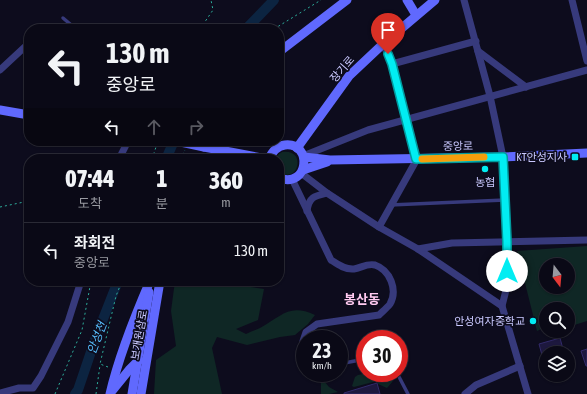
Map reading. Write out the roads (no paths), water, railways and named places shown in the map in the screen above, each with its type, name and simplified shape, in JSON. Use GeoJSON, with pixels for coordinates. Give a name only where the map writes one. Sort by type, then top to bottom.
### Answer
{"type":"FeatureCollection","features":[{"type":"Feature","properties":{"kind":"main road"},"geometry":{"type":"LineString","coordinates":[[284,48],[347,0]]}},
{"type":"Feature","properties":{"kind":"main road"},"geometry":{"type":"LineString","coordinates":[[407,0],[416,15]]}},
{"type":"Feature","properties":{"kind":"main road","name":"장기로"},"geometry":{"type":"LineString","coordinates":[[297,148],[349,76],[383,44],[435,0]]}},
{"type":"Feature","properties":{"kind":"main road"},"geometry":{"type":"LineString","coordinates":[[0,110],[24,114]]}},
{"type":"Feature","properties":{"kind":"main road"},"geometry":{"type":"LineString","coordinates":[[211,146],[226,154]]}},
{"type":"Feature","properties":{"kind":"main road"},"geometry":{"type":"LineString","coordinates":[[271,154],[275,149],[281,146]]}},
{"type":"Feature","properties":{"kind":"main road"},"geometry":{"type":"LineString","coordinates":[[284,146],[292,146],[297,148],[303,157],[304,162],[302,171]]}},
{"type":"Feature","properties":{"kind":"main road","name":"중앙로"},"geometry":{"type":"LineString","coordinates":[[303,157],[330,160],[416,159],[587,153]]}},
{"type":"Feature","properties":{"kind":"main road","name":"중앙로"},"geometry":{"type":"LineString","coordinates":[[292,179],[302,171],[330,160]]}},
{"type":"Feature","properties":{"kind":"main road"},"geometry":{"type":"LineString","coordinates":[[284,179],[292,179]]}},
{"type":"Feature","properties":{"kind":"main road"},"geometry":{"type":"LineString","coordinates":[[110,394],[116,370],[136,315],[149,286]]}},
{"type":"Feature","properties":{"kind":"main road","name":"보개원삼로"},"geometry":{"type":"LineString","coordinates":[[132,394],[150,286]]}},
{"type":"Feature","properties":{"kind":"main road","name":"보개원삼로"},"geometry":{"type":"LineString","coordinates":[[140,394],[159,286]]}},
{"type":"Feature","properties":{"kind":"main road"},"geometry":{"type":"LineString","coordinates":[[110,394],[129,370],[148,350]]}},
{"type":"Feature","properties":{"kind":"main road"},"geometry":{"type":"LineString","coordinates":[[110,394],[118,394]]}},
{"type":"Feature","properties":{"kind":"street"},"geometry":{"type":"LineString","coordinates":[[464,0],[490,96],[503,157],[507,242],[507,286],[502,306],[528,394]]}},
{"type":"Feature","properties":{"kind":"street"},"geometry":{"type":"LineString","coordinates":[[572,0],[587,61]]}},
{"type":"Feature","properties":{"kind":"street"},"geometry":{"type":"LineString","coordinates":[[392,64],[476,41]]}},
{"type":"Feature","properties":{"kind":"street"},"geometry":{"type":"LineString","coordinates":[[379,227],[416,159],[392,64],[383,44]]}},
{"type":"Feature","properties":{"kind":"street"},"geometry":{"type":"LineString","coordinates":[[0,70],[24,48]]}},
{"type":"Feature","properties":{"kind":"street"},"geometry":{"type":"LineString","coordinates":[[478,51],[526,87]]}},
{"type":"Feature","properties":{"kind":"street"},"geometry":{"type":"LineString","coordinates":[[303,157],[368,130],[587,70]]}},
{"type":"Feature","properties":{"kind":"street"},"geometry":{"type":"LineString","coordinates":[[302,171],[327,193],[379,227],[418,249],[502,306]]}},
{"type":"Feature","properties":{"kind":"street"},"geometry":{"type":"LineString","coordinates":[[292,179],[331,260],[342,267],[353,269],[364,265],[374,265],[384,270],[391,280],[394,292],[390,304],[379,315],[317,324],[309,330]]}},
{"type":"Feature","properties":{"kind":"street"},"geometry":{"type":"LineString","coordinates":[[307,212],[310,200],[313,197],[327,193]]}},
{"type":"Feature","properties":{"kind":"street"},"geometry":{"type":"LineString","coordinates":[[418,249],[452,243],[587,240]]}},
{"type":"Feature","properties":{"kind":"street"},"geometry":{"type":"LineString","coordinates":[[0,393],[19,388],[32,391],[68,322],[79,286]]}},
{"type":"Feature","properties":{"kind":"street"},"geometry":{"type":"LineString","coordinates":[[465,394],[476,385],[520,366]]}},
{"type":"Feature","properties":{"kind":"lane"},"geometry":{"type":"LineString","coordinates":[[63,18],[70,24]]}},
{"type":"Feature","properties":{"kind":"lane"},"geometry":{"type":"LineString","coordinates":[[390,206],[505,200]]}},
{"type":"Feature","properties":{"kind":"lane"},"geometry":{"type":"LineString","coordinates":[[402,382],[408,394]]}},
{"type":"Feature","properties":{"kind":"waterway","name":"안성천"},"geometry":{"type":"LineString","coordinates":[[251,24],[274,0]]}},
{"type":"Feature","properties":{"kind":"waterway","name":"안성천"},"geometry":{"type":"LineString","coordinates":[[168,154],[172,146]]}},
{"type":"Feature","properties":{"kind":"waterway","name":"안성천"},"geometry":{"type":"LineString","coordinates":[[75,394],[78,390],[96,337],[116,286]]}},
{"type":"Feature","properties":{"kind":"place","name":"KT안성지사"},"geometry":{"type":"Point","coordinates":[575,157]}},
{"type":"Feature","properties":{"kind":"place","name":"농협"},"geometry":{"type":"Point","coordinates":[485,169]}},
{"type":"Feature","properties":{"kind":"place","name":"안성여자중학교"},"geometry":{"type":"Point","coordinates":[533,321]}},
{"type":"Feature","properties":{"kind":"district","name":"봉산동"},"geometry":{"type":"Point","coordinates":[362,299]}}]}
